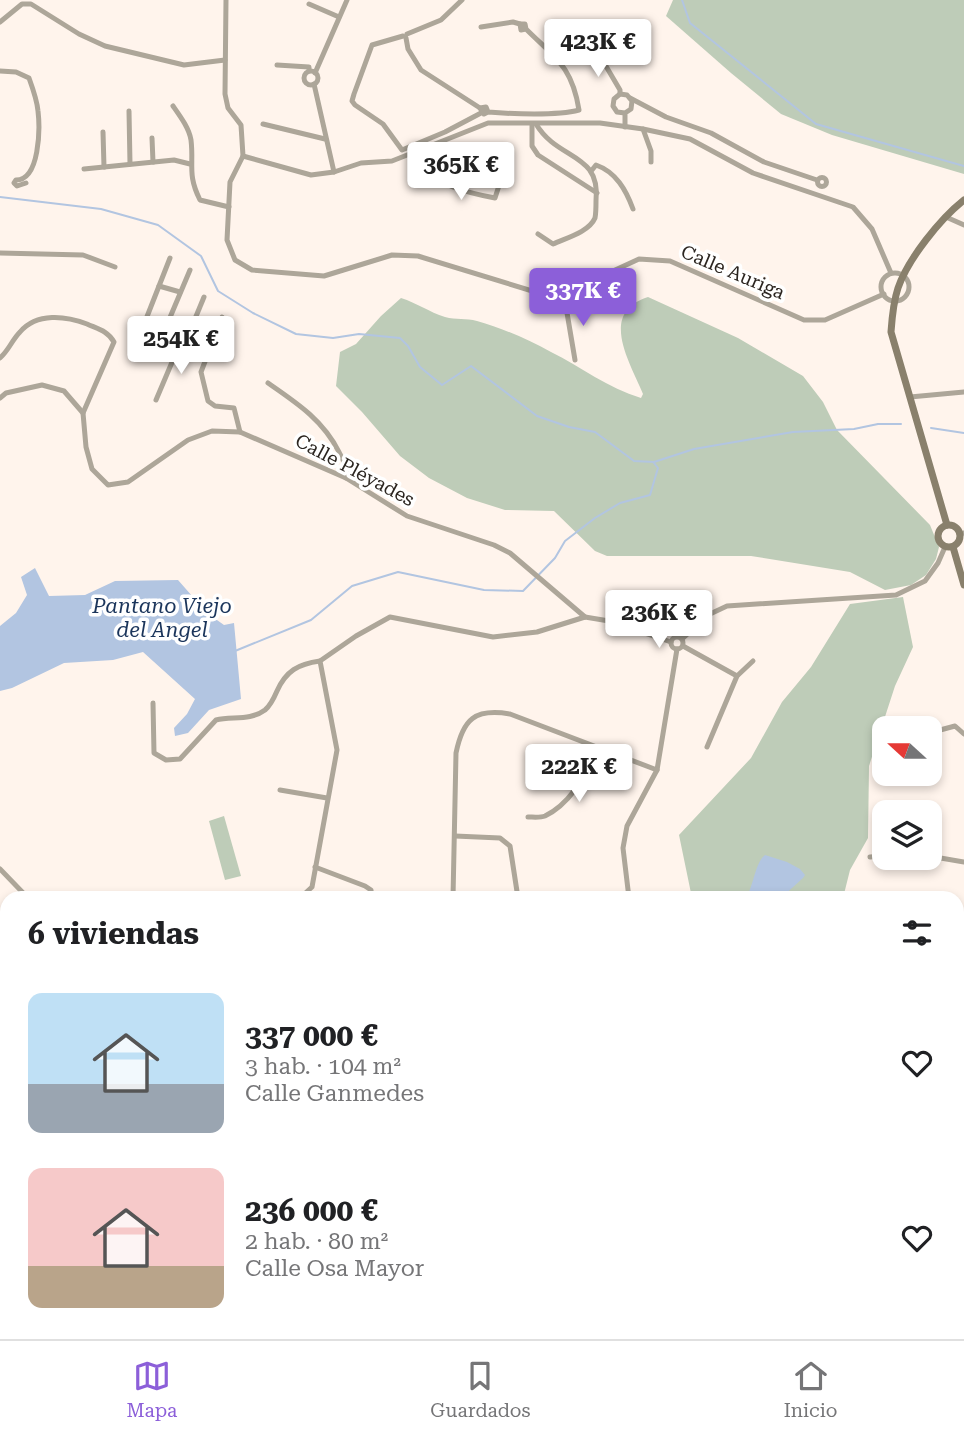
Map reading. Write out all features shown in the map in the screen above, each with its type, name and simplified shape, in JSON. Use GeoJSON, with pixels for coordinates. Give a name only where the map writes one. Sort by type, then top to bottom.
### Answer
{"type":"FeatureCollection","features":[{"type":"Feature","properties":{"kind":"street"},"geometry":{"type":"LineString","coordinates":[[226,0],[225,94],[228,108],[241,125],[243,156],[230,182],[227,240],[235,260],[252,270],[324,276],[392,255],[418,256],[565,301],[575,360]]}},
{"type":"Feature","properties":{"kind":"street"},"geometry":{"type":"LineString","coordinates":[[312,72],[347,0]]}},
{"type":"Feature","properties":{"kind":"street"},"geometry":{"type":"LineString","coordinates":[[462,0],[441,20],[405,36],[372,45],[352,101],[389,130],[402,150],[484,112],[570,113],[579,110],[576,92],[559,60],[526,29],[525,23],[481,27]]}},
{"type":"Feature","properties":{"kind":"street"},"geometry":{"type":"LineString","coordinates":[[0,22],[22,4],[31,4],[79,34],[105,46],[184,65],[225,60]]}},
{"type":"Feature","properties":{"kind":"street"},"geometry":{"type":"LineString","coordinates":[[309,4],[339,17]]}},
{"type":"Feature","properties":{"kind":"street"},"geometry":{"type":"LineString","coordinates":[[405,36],[408,49],[421,70],[484,112]]}},
{"type":"Feature","properties":{"kind":"street"},"geometry":{"type":"LineString","coordinates":[[600,56],[620,90],[613,103],[617,112],[617,126]]}},
{"type":"Feature","properties":{"kind":"street"},"geometry":{"type":"LineString","coordinates":[[277,65],[309,66],[318,79],[314,84]]}},
{"type":"Feature","properties":{"kind":"street"},"geometry":{"type":"LineString","coordinates":[[0,71],[16,72],[29,78],[38,110],[38,142],[32,168],[24,178],[14,183],[17,186],[26,184]]}},
{"type":"Feature","properties":{"kind":"street"},"geometry":{"type":"LineString","coordinates":[[312,72],[306,73],[304,80],[314,84]]}},
{"type":"Feature","properties":{"kind":"street"},"geometry":{"type":"LineString","coordinates":[[314,84],[334,172]]}},
{"type":"Feature","properties":{"kind":"street"},"geometry":{"type":"LineString","coordinates":[[620,94],[666,117],[710,133],[756,159],[817,180]]}},
{"type":"Feature","properties":{"kind":"street"},"geometry":{"type":"LineString","coordinates":[[625,127],[625,113],[632,105],[630,98]]}},
{"type":"Feature","properties":{"kind":"street"},"geometry":{"type":"LineString","coordinates":[[173,106],[191,139],[192,183],[200,200],[229,207]]}},
{"type":"Feature","properties":{"kind":"street"},"geometry":{"type":"LineString","coordinates":[[129,111],[130,164]]}},
{"type":"Feature","properties":{"kind":"street"},"geometry":{"type":"LineString","coordinates":[[484,112],[485,124]]}},
{"type":"Feature","properties":{"kind":"street"},"geometry":{"type":"LineString","coordinates":[[617,112],[625,113]]}},
{"type":"Feature","properties":{"kind":"street"},"geometry":{"type":"LineString","coordinates":[[243,156],[311,175],[334,172],[360,163],[392,161],[485,124],[600,123],[643,129],[690,139],[753,173],[853,207],[872,229],[891,273]]}},
{"type":"Feature","properties":{"kind":"street"},"geometry":{"type":"LineString","coordinates":[[264,124],[326,139]]}},
{"type":"Feature","properties":{"kind":"street"},"geometry":{"type":"LineString","coordinates":[[534,124],[548,141],[592,170],[598,187],[594,218],[589,225],[575,235],[553,244],[538,234]]}},
{"type":"Feature","properties":{"kind":"street"},"geometry":{"type":"LineString","coordinates":[[534,124],[532,146],[538,155],[597,193]]}},
{"type":"Feature","properties":{"kind":"street"},"geometry":{"type":"LineString","coordinates":[[643,129],[651,151],[651,162]]}},
{"type":"Feature","properties":{"kind":"street"},"geometry":{"type":"LineString","coordinates":[[103,132],[104,167]]}},
{"type":"Feature","properties":{"kind":"street"},"geometry":{"type":"LineString","coordinates":[[152,138],[153,162]]}},
{"type":"Feature","properties":{"kind":"street"},"geometry":{"type":"LineString","coordinates":[[427,147],[427,166],[432,176],[450,186],[495,198],[504,170]]}},
{"type":"Feature","properties":{"kind":"street"},"geometry":{"type":"LineString","coordinates":[[84,169],[174,160],[190,164]]}},
{"type":"Feature","properties":{"kind":"street"},"geometry":{"type":"LineString","coordinates":[[592,170],[596,165],[611,173],[623,185],[633,209]]}},
{"type":"Feature","properties":{"kind":"street"},"geometry":{"type":"LineString","coordinates":[[947,525],[891,332],[894,300],[903,275],[946,217],[964,200]]}},
{"type":"Feature","properties":{"kind":"street"},"geometry":{"type":"LineString","coordinates":[[946,217],[964,225]]}},
{"type":"Feature","properties":{"kind":"street"},"geometry":{"type":"LineString","coordinates":[[0,253],[83,255],[115,267]]}},
{"type":"Feature","properties":{"kind":"street"},"geometry":{"type":"LineString","coordinates":[[139,337],[170,258]]}},
{"type":"Feature","properties":{"kind":"street","name":"Calle Auriga"},"geometry":{"type":"LineString","coordinates":[[565,301],[594,289],[613,271],[639,259],[670,261],[804,320],[825,320],[884,294]]}},
{"type":"Feature","properties":{"kind":"street"},"geometry":{"type":"LineString","coordinates":[[190,270],[163,334],[208,351]]}},
{"type":"Feature","properties":{"kind":"street"},"geometry":{"type":"LineString","coordinates":[[891,273],[903,275]]}},
{"type":"Feature","properties":{"kind":"street"},"geometry":{"type":"LineString","coordinates":[[891,273],[882,282],[884,294],[894,300]]}},
{"type":"Feature","properties":{"kind":"street"},"geometry":{"type":"LineString","coordinates":[[159,286],[180,292]]}},
{"type":"Feature","properties":{"kind":"street"},"geometry":{"type":"LineString","coordinates":[[156,400],[204,297]]}},
{"type":"Feature","properties":{"kind":"street"},"geometry":{"type":"LineString","coordinates":[[0,358],[9,350],[20,331],[32,323],[50,317],[72,318],[110,334],[114,342],[83,413],[64,391],[42,385],[6,393],[0,398]]}},
{"type":"Feature","properties":{"kind":"street"},"geometry":{"type":"LineString","coordinates":[[222,317],[201,372],[208,401],[215,406],[226,405],[234,408],[240,432]]}},
{"type":"Feature","properties":{"kind":"street"},"geometry":{"type":"LineString","coordinates":[[268,383],[310,412],[327,429],[348,470],[346,478]]}},
{"type":"Feature","properties":{"kind":"street"},"geometry":{"type":"LineString","coordinates":[[910,397],[964,392]]}},
{"type":"Feature","properties":{"kind":"street","name":"Calle Pléyades"},"geometry":{"type":"LineString","coordinates":[[83,413],[86,447],[92,469],[108,485],[128,482],[188,440],[212,431],[240,432],[346,478],[407,516],[494,545],[510,553],[585,617]]}},
{"type":"Feature","properties":{"kind":"street"},"geometry":{"type":"LineString","coordinates":[[628,891],[623,848],[626,826],[657,770],[682,639],[710,614],[727,606],[896,595],[925,581],[949,547],[958,544],[962,533],[947,525]]}},
{"type":"Feature","properties":{"kind":"street"},"geometry":{"type":"LineString","coordinates":[[947,525],[939,531],[939,541],[949,547],[964,585]]}},
{"type":"Feature","properties":{"kind":"street"},"geometry":{"type":"LineString","coordinates":[[153,703],[154,753],[166,760],[180,759],[216,720],[247,717],[262,712],[271,704],[282,679],[289,671],[297,666],[320,661],[390,617],[493,637],[537,632],[585,617],[609,621],[671,642],[673,647],[737,676]]}},
{"type":"Feature","properties":{"kind":"street"},"geometry":{"type":"LineString","coordinates":[[671,642],[677,637],[682,639]]}},
{"type":"Feature","properties":{"kind":"street"},"geometry":{"type":"LineString","coordinates":[[308,891],[312,887],[337,750],[320,661]]}},
{"type":"Feature","properties":{"kind":"street"},"geometry":{"type":"LineString","coordinates":[[707,747],[737,676],[753,661]]}},
{"type":"Feature","properties":{"kind":"street"},"geometry":{"type":"LineString","coordinates":[[453,891],[456,753],[460,733],[471,718],[491,711],[510,714],[657,770]]}},
{"type":"Feature","properties":{"kind":"street"},"geometry":{"type":"LineString","coordinates":[[942,730],[955,726],[964,734]]}},
{"type":"Feature","properties":{"kind":"street"},"geometry":{"type":"LineString","coordinates":[[528,817],[543,817],[564,802],[584,777],[600,749]]}},
{"type":"Feature","properties":{"kind":"street"},"geometry":{"type":"LineString","coordinates":[[280,790],[327,798]]}},
{"type":"Feature","properties":{"kind":"street"},"geometry":{"type":"LineString","coordinates":[[455,836],[500,838],[510,846],[517,891]]}},
{"type":"Feature","properties":{"kind":"street"},"geometry":{"type":"LineString","coordinates":[[942,858],[964,862]]}},
{"type":"Feature","properties":{"kind":"street"},"geometry":{"type":"LineString","coordinates":[[315,867],[365,886],[371,891]]}},
{"type":"Feature","properties":{"kind":"street"},"geometry":{"type":"LineString","coordinates":[[0,869],[21,891]]}},
{"type":"Feature","properties":{"kind":"green space"},"geometry":{"type":"Polygon","coordinates":[[[673,0],[964,0],[964,174],[832,135],[781,114],[666,16],[673,0]]]}},
{"type":"Feature","properties":{"kind":"green space"},"geometry":{"type":"Polygon","coordinates":[[[648,297],[738,338],[803,376],[823,402],[837,430],[930,525],[939,547],[936,559],[926,575],[911,585],[885,590],[850,572],[751,556],[607,556],[595,551],[554,511],[505,510],[467,498],[429,478],[400,456],[336,386],[340,352],[356,344],[401,298],[445,317],[477,321],[514,334],[617,389],[641,398],[643,394],[626,353],[621,326],[624,314],[633,304],[648,297]]]}},
{"type":"Feature","properties":{"kind":"green space"},"geometry":{"type":"Polygon","coordinates":[[[903,597],[913,647],[895,686],[885,716],[872,716],[868,838],[850,870],[845,891],[691,891],[679,835],[751,758],[782,702],[811,667],[850,604],[903,597]]]}},
{"type":"Feature","properties":{"kind":"green space"},"geometry":{"type":"Polygon","coordinates":[[[224,816],[241,876],[225,880],[209,821],[224,816]]]}},
{"type":"Feature","properties":{"kind":"water","name":"Pantano Viejo del Angel"},"geometry":{"type":"Polygon","coordinates":[[[35,568],[49,596],[85,595],[115,581],[178,580],[207,613],[224,625],[234,623],[241,699],[209,710],[188,733],[175,736],[174,728],[187,714],[195,699],[143,652],[113,660],[64,663],[0,691],[0,626],[16,613],[27,595],[21,577],[35,568]]]}},
{"type":"Feature","properties":{"kind":"water"},"geometry":{"type":"Polygon","coordinates":[[[765,855],[787,862],[805,875],[789,891],[749,891],[765,855]]]}},
{"type":"Feature","properties":{"kind":"waterway"},"geometry":{"type":"LineString","coordinates":[[682,0],[690,23],[816,124],[964,166]]}},
{"type":"Feature","properties":{"kind":"waterway"},"geometry":{"type":"LineString","coordinates":[[0,197],[101,209],[158,225],[201,256],[218,291],[253,313],[296,334],[333,338],[359,334],[400,338],[420,367],[442,385],[471,366],[537,416],[595,432],[634,461],[654,462],[694,449],[793,432],[901,424]]}},
{"type":"Feature","properties":{"kind":"waterway"},"geometry":{"type":"LineString","coordinates":[[931,428],[964,433]]}},
{"type":"Feature","properties":{"kind":"waterway"},"geometry":{"type":"LineString","coordinates":[[235,651],[311,620],[352,586],[398,572],[484,590],[523,591],[555,558],[565,541],[595,518],[620,503],[650,495],[658,468],[654,463]]}}]}
